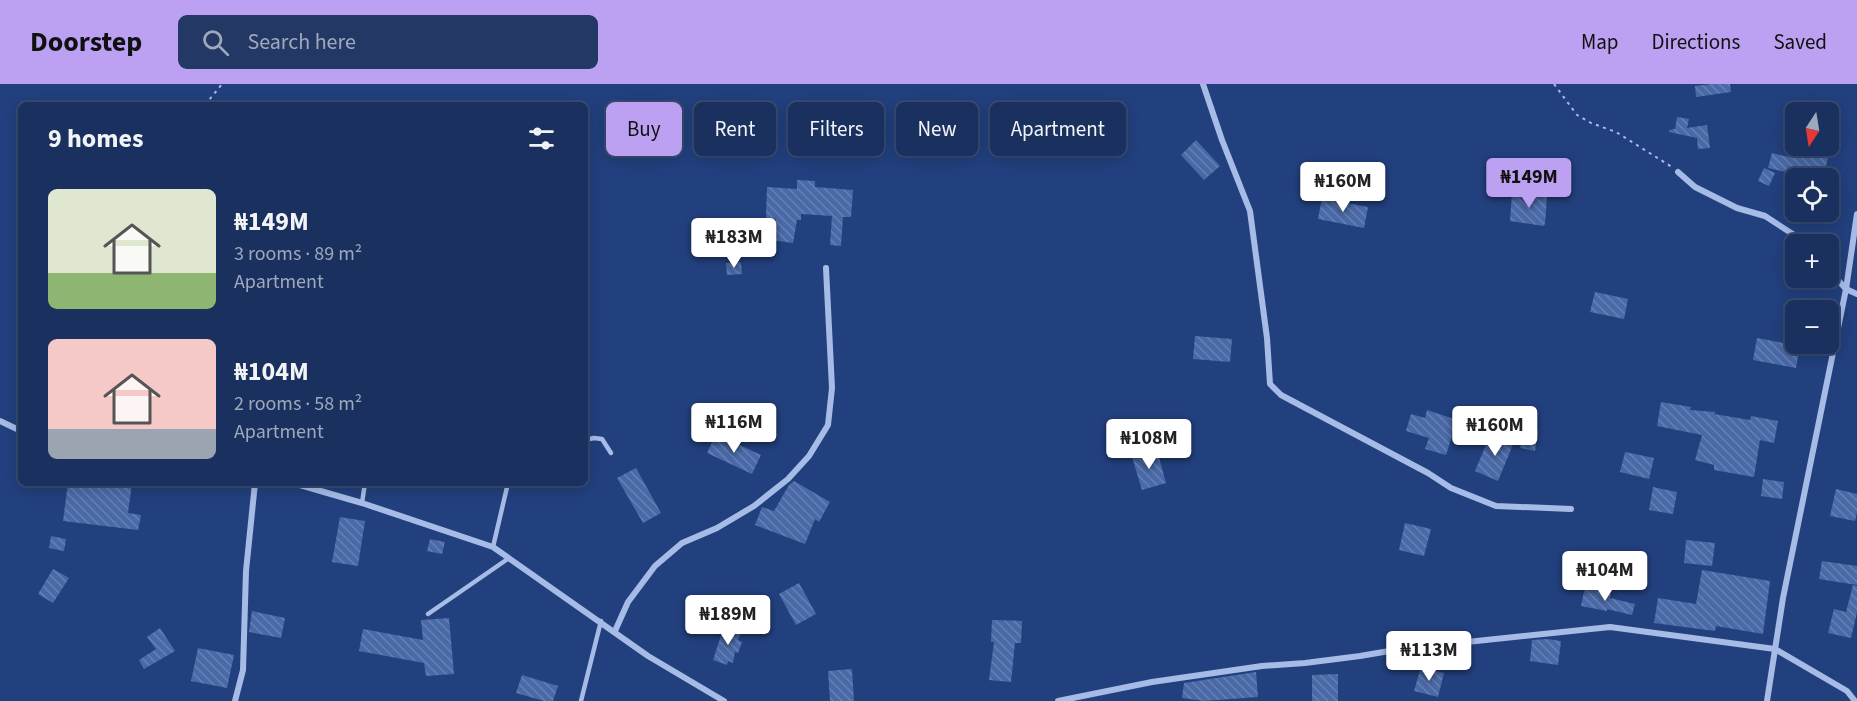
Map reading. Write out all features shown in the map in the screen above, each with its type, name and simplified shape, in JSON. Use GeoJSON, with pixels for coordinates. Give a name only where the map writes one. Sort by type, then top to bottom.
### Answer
{"type":"FeatureCollection","features":[{"type":"Feature","properties":{"kind":"street"},"geometry":{"type":"LineString","coordinates":[[1203,84],[1250,211],[1267,338],[1270,384],[1281,395],[1428,473],[1451,488],[1496,506],[1571,509]]}},
{"type":"Feature","properties":{"kind":"street"},"geometry":{"type":"LineString","coordinates":[[1678,172],[1695,186],[1737,208],[1765,216],[1793,234]]}},
{"type":"Feature","properties":{"kind":"street"},"geometry":{"type":"LineString","coordinates":[[1767,701],[1786,587],[1846,289],[1857,214]]}},
{"type":"Feature","properties":{"kind":"street"},"geometry":{"type":"LineString","coordinates":[[615,631],[628,602],[655,566],[682,543],[717,528],[754,506],[788,479],[809,456],[828,425],[832,388],[826,268]]}},
{"type":"Feature","properties":{"kind":"street"},"geometry":{"type":"LineString","coordinates":[[1839,281],[1846,289],[1857,294]]}},
{"type":"Feature","properties":{"kind":"street"},"geometry":{"type":"LineString","coordinates":[[0,421],[18,430]]}},
{"type":"Feature","properties":{"kind":"street"},"geometry":{"type":"LineString","coordinates":[[235,701],[243,670],[246,571],[255,486]]}},
{"type":"Feature","properties":{"kind":"street"},"geometry":{"type":"LineString","coordinates":[[303,486],[493,547],[648,656],[724,701]]}},
{"type":"Feature","properties":{"kind":"street"},"geometry":{"type":"LineString","coordinates":[[1058,701],[1152,682],[1263,666],[1610,627],[1775,649],[1847,691],[1855,701]]}},
{"type":"Feature","properties":{"kind":"lane"},"geometry":{"type":"LineString","coordinates":[[588,439],[602,439],[611,453]]}},
{"type":"Feature","properties":{"kind":"lane"},"geometry":{"type":"LineString","coordinates":[[362,503],[365,486]]}},
{"type":"Feature","properties":{"kind":"lane"},"geometry":{"type":"LineString","coordinates":[[493,547],[507,486]]}},
{"type":"Feature","properties":{"kind":"lane"},"geometry":{"type":"LineString","coordinates":[[428,614],[509,558]]}},
{"type":"Feature","properties":{"kind":"lane"},"geometry":{"type":"LineString","coordinates":[[581,701],[601,621]]}},
{"type":"Feature","properties":{"kind":"path"},"geometry":{"type":"LineString","coordinates":[[207,102],[222,84]]}},
{"type":"Feature","properties":{"kind":"path"},"geometry":{"type":"LineString","coordinates":[[1554,84],[1577,114],[1591,123],[1616,132],[1678,172]]}},
{"type":"Feature","properties":{"kind":"building"},"geometry":{"type":"Polygon","coordinates":[[[1730,84],[1731,92],[1696,97],[1695,86],[1730,84]]]}},
{"type":"Feature","properties":{"kind":"building"},"geometry":{"type":"Polygon","coordinates":[[[1677,117],[1689,119],[1687,128],[1707,125],[1710,148],[1698,149],[1697,138],[1669,132],[1675,129],[1677,117]]]}},
{"type":"Feature","properties":{"kind":"building"},"geometry":{"type":"Polygon","coordinates":[[[1196,140],[1220,166],[1204,180],[1181,155],[1196,140]]]}},
{"type":"Feature","properties":{"kind":"building"},"geometry":{"type":"Polygon","coordinates":[[[1772,153],[1789,157],[1828,156],[1826,166],[1834,168],[1785,168],[1785,172],[1768,168],[1772,153]]]}},
{"type":"Feature","properties":{"kind":"building"},"geometry":{"type":"Polygon","coordinates":[[[1764,168],[1775,173],[1769,186],[1758,181],[1764,168]]]}},
{"type":"Feature","properties":{"kind":"building"},"geometry":{"type":"Polygon","coordinates":[[[797,180],[815,181],[815,187],[853,190],[851,217],[843,217],[841,246],[830,245],[832,216],[801,214],[801,220],[797,220],[793,243],[772,240],[776,219],[766,218],[767,187],[797,189],[797,180]]]}},
{"type":"Feature","properties":{"kind":"building"},"geometry":{"type":"Polygon","coordinates":[[[1512,193],[1547,196],[1543,226],[1510,221],[1512,193]]]}},
{"type":"Feature","properties":{"kind":"building"},"geometry":{"type":"Polygon","coordinates":[[[1322,198],[1368,207],[1364,228],[1318,219],[1322,198]]]}},
{"type":"Feature","properties":{"kind":"building"},"geometry":{"type":"Polygon","coordinates":[[[741,262],[742,274],[727,275],[726,263],[741,262]]]}},
{"type":"Feature","properties":{"kind":"building"},"geometry":{"type":"Polygon","coordinates":[[[1595,292],[1628,299],[1624,319],[1590,312],[1595,292]]]}},
{"type":"Feature","properties":{"kind":"building"},"geometry":{"type":"Polygon","coordinates":[[[1195,336],[1232,339],[1230,362],[1193,359],[1195,336]]]}},
{"type":"Feature","properties":{"kind":"building"},"geometry":{"type":"Polygon","coordinates":[[[1757,338],[1785,343],[1785,354],[1799,354],[1796,368],[1753,360],[1757,338]]]}},
{"type":"Feature","properties":{"kind":"building"},"geometry":{"type":"Polygon","coordinates":[[[1661,402],[1691,407],[1690,410],[1715,412],[1714,414],[1750,420],[1751,416],[1778,421],[1774,443],[1760,440],[1754,477],[1714,470],[1714,465],[1695,460],[1702,435],[1657,426],[1661,402]]]}},
{"type":"Feature","properties":{"kind":"building"},"geometry":{"type":"Polygon","coordinates":[[[1427,410],[1457,420],[1446,455],[1425,449],[1429,438],[1406,431],[1411,414],[1425,418],[1427,410]]]}},
{"type":"Feature","properties":{"kind":"building"},"geometry":{"type":"Polygon","coordinates":[[[1524,428],[1538,431],[1535,451],[1520,448],[1524,428]]]}},
{"type":"Feature","properties":{"kind":"building"},"geometry":{"type":"Polygon","coordinates":[[[1491,433],[1514,442],[1498,481],[1475,471],[1491,433]]]}},
{"type":"Feature","properties":{"kind":"building"},"geometry":{"type":"Polygon","coordinates":[[[716,434],[761,455],[752,474],[707,453],[716,434]]]}},
{"type":"Feature","properties":{"kind":"building"},"geometry":{"type":"Polygon","coordinates":[[[1157,450],[1166,483],[1142,490],[1132,457],[1157,450]]]}},
{"type":"Feature","properties":{"kind":"building"},"geometry":{"type":"Polygon","coordinates":[[[1625,452],[1654,458],[1649,479],[1620,472],[1625,452]]]}},
{"type":"Feature","properties":{"kind":"building"},"geometry":{"type":"Polygon","coordinates":[[[636,468],[661,513],[643,523],[617,478],[636,468]]]}},
{"type":"Feature","properties":{"kind":"building"},"geometry":{"type":"Polygon","coordinates":[[[1763,479],[1784,482],[1782,499],[1761,496],[1763,479]]]}},
{"type":"Feature","properties":{"kind":"building"},"geometry":{"type":"Polygon","coordinates":[[[794,481],[830,502],[819,522],[815,519],[805,544],[755,525],[762,507],[774,511],[789,485],[794,481]]]}},
{"type":"Feature","properties":{"kind":"building"},"geometry":{"type":"Polygon","coordinates":[[[68,486],[132,486],[128,513],[141,515],[138,530],[63,521],[68,486]]]}},
{"type":"Feature","properties":{"kind":"building"},"geometry":{"type":"Polygon","coordinates":[[[1653,487],[1677,492],[1673,514],[1649,510],[1653,487]]]}},
{"type":"Feature","properties":{"kind":"building"},"geometry":{"type":"Polygon","coordinates":[[[1836,489],[1857,494],[1855,521],[1830,516],[1836,489]]]}},
{"type":"Feature","properties":{"kind":"building"},"geometry":{"type":"Polygon","coordinates":[[[340,517],[365,521],[358,566],[332,562],[340,517]]]}},
{"type":"Feature","properties":{"kind":"building"},"geometry":{"type":"Polygon","coordinates":[[[1405,523],[1431,529],[1424,556],[1399,550],[1405,523]]]}},
{"type":"Feature","properties":{"kind":"building"},"geometry":{"type":"Polygon","coordinates":[[[51,536],[66,539],[64,551],[49,548],[51,536]]]}},
{"type":"Feature","properties":{"kind":"building"},"geometry":{"type":"Polygon","coordinates":[[[430,539],[445,542],[442,554],[427,551],[430,539]]]}},
{"type":"Feature","properties":{"kind":"building"},"geometry":{"type":"Polygon","coordinates":[[[1686,540],[1715,543],[1712,566],[1684,563],[1686,540]]]}},
{"type":"Feature","properties":{"kind":"building"},"geometry":{"type":"Polygon","coordinates":[[[1822,561],[1857,566],[1857,585],[1819,579],[1822,561]]]}},
{"type":"Feature","properties":{"kind":"building"},"geometry":{"type":"Polygon","coordinates":[[[53,569],[69,578],[53,603],[38,594],[53,569]]]}},
{"type":"Feature","properties":{"kind":"building"},"geometry":{"type":"Polygon","coordinates":[[[1702,570],[1770,581],[1763,634],[1716,626],[1715,631],[1654,623],[1658,598],[1696,604],[1702,570]]]}},
{"type":"Feature","properties":{"kind":"building"},"geometry":{"type":"Polygon","coordinates":[[[799,583],[816,614],[796,625],[779,594],[799,583]]]}},
{"type":"Feature","properties":{"kind":"building"},"geometry":{"type":"Polygon","coordinates":[[[1853,585],[1857,586],[1857,612],[1851,638],[1828,633],[1834,609],[1846,612],[1853,585]]]}},
{"type":"Feature","properties":{"kind":"building"},"geometry":{"type":"Polygon","coordinates":[[[1585,587],[1611,593],[1610,598],[1635,604],[1632,615],[1581,606],[1585,587]]]}},
{"type":"Feature","properties":{"kind":"building"},"geometry":{"type":"Polygon","coordinates":[[[252,611],[285,618],[281,638],[249,632],[252,611]]]}},
{"type":"Feature","properties":{"kind":"building"},"geometry":{"type":"Polygon","coordinates":[[[449,618],[454,674],[426,676],[424,663],[359,651],[363,629],[423,640],[421,620],[449,618]]]}},
{"type":"Feature","properties":{"kind":"building"},"geometry":{"type":"Polygon","coordinates":[[[992,620],[1022,621],[1021,643],[1015,643],[1011,682],[989,680],[994,642],[991,642],[992,620]]]}},
{"type":"Feature","properties":{"kind":"building"},"geometry":{"type":"Polygon","coordinates":[[[724,626],[741,632],[738,640],[742,642],[738,653],[735,652],[733,663],[728,661],[727,665],[713,660],[724,626]]]}},
{"type":"Feature","properties":{"kind":"building"},"geometry":{"type":"Polygon","coordinates":[[[160,628],[175,651],[144,669],[139,660],[156,649],[147,637],[160,628]]]}},
{"type":"Feature","properties":{"kind":"building"},"geometry":{"type":"Polygon","coordinates":[[[1532,640],[1561,641],[1558,665],[1530,661],[1532,640]]]}},
{"type":"Feature","properties":{"kind":"building"},"geometry":{"type":"Polygon","coordinates":[[[198,648],[234,655],[227,688],[191,681],[198,648]]]}},
{"type":"Feature","properties":{"kind":"building"},"geometry":{"type":"Polygon","coordinates":[[[1421,667],[1444,673],[1438,697],[1414,691],[1421,667]]]}},
{"type":"Feature","properties":{"kind":"building"},"geometry":{"type":"Polygon","coordinates":[[[852,669],[854,701],[830,701],[828,671],[852,669]]]}},
{"type":"Feature","properties":{"kind":"building"},"geometry":{"type":"Polygon","coordinates":[[[1256,672],[1258,697],[1204,701],[1182,698],[1184,683],[1256,672]]]}},
{"type":"Feature","properties":{"kind":"building"},"geometry":{"type":"Polygon","coordinates":[[[1338,674],[1338,701],[1312,701],[1312,675],[1338,674]]]}},
{"type":"Feature","properties":{"kind":"building"},"geometry":{"type":"Polygon","coordinates":[[[522,675],[558,686],[553,701],[544,701],[516,693],[522,675]]]}}]}
